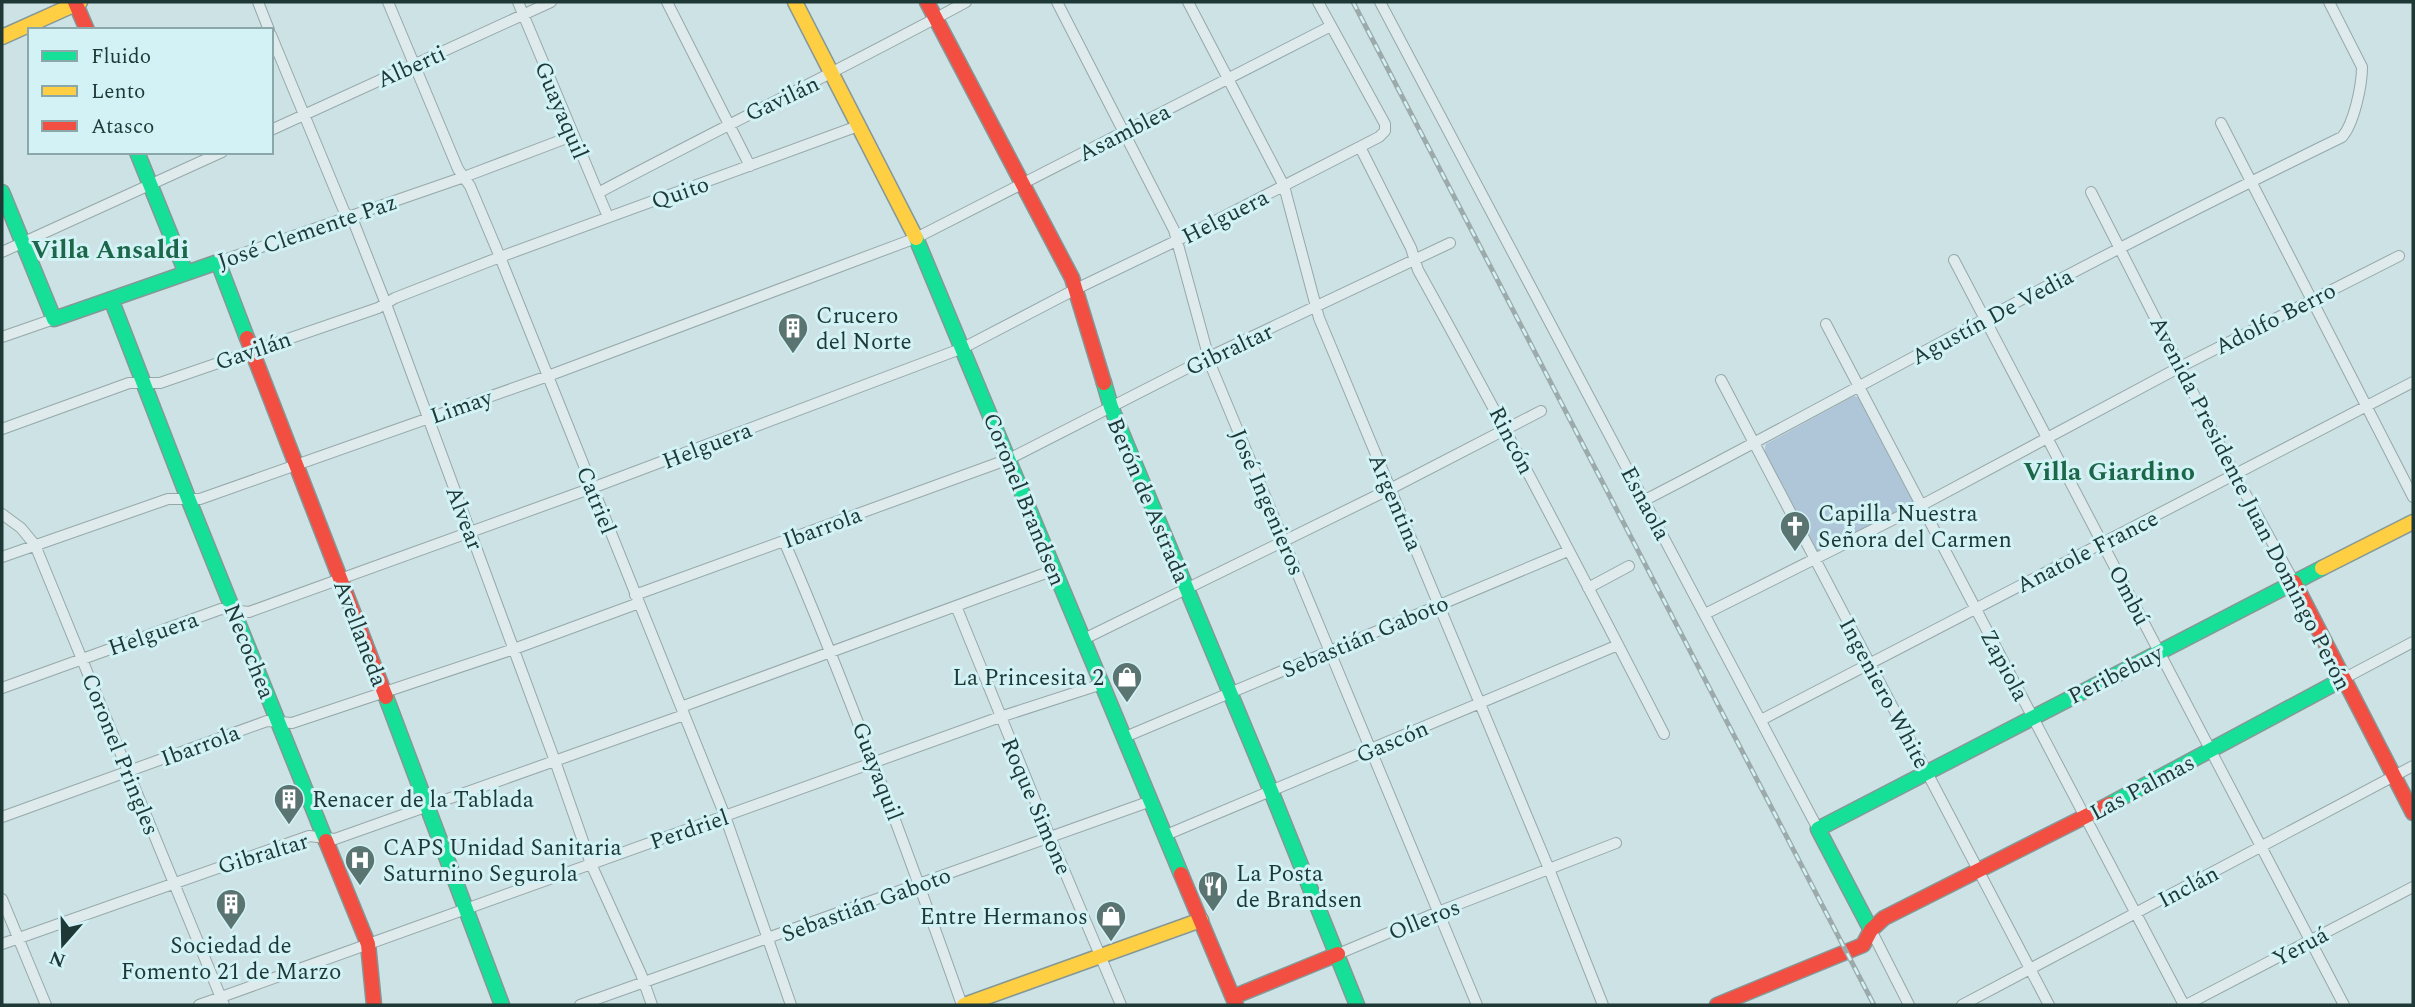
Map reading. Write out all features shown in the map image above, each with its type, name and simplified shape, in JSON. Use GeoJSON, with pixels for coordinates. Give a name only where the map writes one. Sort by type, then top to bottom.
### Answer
{"type":"FeatureCollection","features":[{"type":"Feature","properties":{"kind":"street"},"geometry":{"type":"LineString","coordinates":[[2,37],[77,2],[86,28]]}},
{"type":"Feature","properties":{"kind":"street"},"geometry":{"type":"LineString","coordinates":[[258,2],[268,28]]}},
{"type":"Feature","properties":{"kind":"street","name":"Catriel"},"geometry":{"type":"LineString","coordinates":[[388,2],[457,169],[470,186],[500,257],[683,711],[725,816],[791,1005]]}},
{"type":"Feature","properties":{"kind":"street","name":"Guayaquil"},"geometry":{"type":"LineString","coordinates":[[518,2],[608,217]]}},
{"type":"Feature","properties":{"kind":"street","name":"Alberti"},"geometry":{"type":"LineString","coordinates":[[273,129],[551,2]]}},
{"type":"Feature","properties":{"kind":"street"},"geometry":{"type":"LineString","coordinates":[[667,2],[750,166]]}},
{"type":"Feature","properties":{"kind":"street","name":"Coronel Brandsen"},"geometry":{"type":"LineString","coordinates":[[795,2],[916,238],[1235,1001]]}},
{"type":"Feature","properties":{"kind":"street","name":"Berón de Astrada"},"geometry":{"type":"LineString","coordinates":[[928,2],[1076,289],[1111,407],[1231,692],[1357,1005]]}},
{"type":"Feature","properties":{"kind":"street","name":"Gavilán"},"geometry":{"type":"LineString","coordinates":[[598,193],[728,123],[832,74],[966,2]]}},
{"type":"Feature","properties":{"kind":"street","name":"José Ingenieros"},"geometry":{"type":"LineString","coordinates":[[1057,2],[1178,240],[1209,357],[1476,1005]]}},
{"type":"Feature","properties":{"kind":"street","name":"Argentina"},"geometry":{"type":"LineString","coordinates":[[1188,2],[1284,186],[1315,308],[1549,869],[1602,1005]]}},
{"type":"Feature","properties":{"kind":"street"},"geometry":{"type":"LineString","coordinates":[[1318,2],[1331,26]]}},
{"type":"Feature","properties":{"kind":"street","name":"Esnaola"},"geometry":{"type":"LineString","coordinates":[[1380,2],[1909,1005]]}},
{"type":"Feature","properties":{"kind":"street","name":"Agustín De Vedia"},"geometry":{"type":"LineString","coordinates":[[1645,500],[1755,444],[1985,318],[2342,137],[2351,121],[2362,67],[2329,2]]}},
{"type":"Feature","properties":{"kind":"street","name":"Asamblea"},"geometry":{"type":"LineString","coordinates":[[916,238],[1331,26]]}},
{"type":"Feature","properties":{"kind":"street","name":"Helguera"},"geometry":{"type":"LineString","coordinates":[[2,688],[221,610],[249,612],[592,488],[963,348],[1379,137],[1385,131],[1385,124],[1331,26]]}},
{"type":"Feature","properties":{"kind":"street","name":"Alvear"},"geometry":{"type":"LineString","coordinates":[[273,40],[303,116],[348,217],[354,223],[386,304],[591,864],[652,1005]]}},
{"type":"Feature","properties":{"kind":"street"},"geometry":{"type":"LineString","coordinates":[[2221,123],[2413,497]]}},
{"type":"Feature","properties":{"kind":"street","name":"Quito"},"geometry":{"type":"LineString","coordinates":[[500,257],[858,126]]}},
{"type":"Feature","properties":{"kind":"street","name":"José Clemente Paz"},"geometry":{"type":"LineString","coordinates":[[2,337],[464,177],[572,136]]}},
{"type":"Feature","properties":{"kind":"street","name":"Rincón"},"geometry":{"type":"LineString","coordinates":[[1360,147],[1415,259],[1507,429],[1664,734]]}},
{"type":"Feature","properties":{"kind":"street"},"geometry":{"type":"LineString","coordinates":[[138,154],[186,273]]}},
{"type":"Feature","properties":{"kind":"street"},"geometry":{"type":"LineString","coordinates":[[2,252],[218,154]]}},
{"type":"Feature","properties":{"kind":"street"},"geometry":{"type":"LineString","coordinates":[[2,192],[54,319]]}},
{"type":"Feature","properties":{"kind":"street","name":"Avenida Presidente Juan Domingo Perón"},"geometry":{"type":"LineString","coordinates":[[2091,192],[2235,475],[2294,582],[2413,813]]}},
{"type":"Feature","properties":{"kind":"street","name":"Limay"},"geometry":{"type":"LineString","coordinates":[[2,557],[168,499],[200,499],[548,376],[916,238]]}},
{"type":"Feature","properties":{"kind":"street","name":"Gibraltar"},"geometry":{"type":"LineString","coordinates":[[1009,459],[1209,357],[1450,243]]}},
{"type":"Feature","properties":{"kind":"street","name":"Adolfo Berro"},"geometry":{"type":"LineString","coordinates":[[1705,614],[1922,505],[2180,367],[2399,256]]}},
{"type":"Feature","properties":{"kind":"street","name":"Gavilán"},"geometry":{"type":"LineString","coordinates":[[2,429],[129,383],[160,383],[386,304],[395,298],[500,257]]}},
{"type":"Feature","properties":{"kind":"street","name":"Ombú"},"geometry":{"type":"LineString","coordinates":[[1954,260],[2344,1005]]}},
{"type":"Feature","properties":{"kind":"street","name":"Avellaneda"},"geometry":{"type":"LineString","coordinates":[[218,262],[502,1005]]}},
{"type":"Feature","properties":{"kind":"street","name":"Necochea"},"geometry":{"type":"LineString","coordinates":[[111,299],[188,498],[368,944],[374,1005]]}},
{"type":"Feature","properties":{"kind":"street","name":"Zapiola"},"geometry":{"type":"LineString","coordinates":[[1826,324],[2084,818],[2185,1005]]}},
{"type":"Feature","properties":{"kind":"street","name":"Ingeniero White"},"geometry":{"type":"LineString","coordinates":[[1721,380],[2049,1005]]}},
{"type":"Feature","properties":{"kind":"street","name":"Anatole France"},"geometry":{"type":"LineString","coordinates":[[1761,720],[2413,382]]}},
{"type":"Feature","properties":{"kind":"street"},"geometry":{"type":"LineString","coordinates":[[1084,639],[1390,489],[1541,411]]}},
{"type":"Feature","properties":{"kind":"street","name":"Ibarrola"},"geometry":{"type":"LineString","coordinates":[[2,817],[267,721],[292,723],[514,649],[784,541],[1009,459]]}},
{"type":"Feature","properties":{"kind":"street","name":"Coronel Pringles"},"geometry":{"type":"LineString","coordinates":[[2,514],[21,528],[35,545],[223,1001]]}},
{"type":"Feature","properties":{"kind":"street","name":"Peribebuy"},"geometry":{"type":"LineString","coordinates":[[1818,829],[2158,651],[2413,522]]}},
{"type":"Feature","properties":{"kind":"street","name":"Guayaquil"},"geometry":{"type":"LineString","coordinates":[[784,541],[876,763],[963,1005]]}},
{"type":"Feature","properties":{"kind":"street","name":"Sebastián Gaboto"},"geometry":{"type":"LineString","coordinates":[[1125,737],[1568,551]]}},
{"type":"Feature","properties":{"kind":"street"},"geometry":{"type":"LineString","coordinates":[[1588,588],[1629,566]]}},
{"type":"Feature","properties":{"kind":"street","name":"Gibraltar"},"geometry":{"type":"LineString","coordinates":[[2,944],[309,836],[335,839],[555,761],[831,650],[1054,570]]}},
{"type":"Feature","properties":{"kind":"street","name":"Roque Simone"},"geometry":{"type":"LineString","coordinates":[[956,606],[1121,1005]]}},
{"type":"Feature","properties":{"kind":"street","name":"Las Palmas"},"geometry":{"type":"LineString","coordinates":[[1871,930],[1884,918],[2084,818],[2413,642]]}},
{"type":"Feature","properties":{"kind":"street","name":"Gascón"},"geometry":{"type":"LineString","coordinates":[[1166,835],[1618,645]]}},
{"type":"Feature","properties":{"kind":"street","name":"Perdriel"},"geometry":{"type":"LineString","coordinates":[[199,1005],[223,1001],[467,908],[1000,717],[1101,684]]}},
{"type":"Feature","properties":{"kind":"street","name":"Inclán"},"geometry":{"type":"LineString","coordinates":[[1962,1005],[2413,766]]}},
{"type":"Feature","properties":{"kind":"street","name":"Sebastián Gaboto"},"geometry":{"type":"LineString","coordinates":[[580,1005],[1151,801]]}},
{"type":"Feature","properties":{"kind":"street","name":"Olleros"},"geometry":{"type":"LineString","coordinates":[[1235,1001],[1438,912],[1616,843]]}},
{"type":"Feature","properties":{"kind":"street","name":"Yeruá"},"geometry":{"type":"LineString","coordinates":[[2185,1005],[2413,887]]}},
{"type":"Feature","properties":{"kind":"street"},"geometry":{"type":"LineString","coordinates":[[2,899],[46,1005]]}},
{"type":"Feature","properties":{"kind":"street"},"geometry":{"type":"LineString","coordinates":[[963,1005],[1201,920]]}},
{"type":"Feature","properties":{"kind":"street"},"geometry":{"type":"LineString","coordinates":[[1717,1005],[1842,956],[1863,945],[1871,930]]}},
{"type":"Feature","properties":{"kind":"shaded area"},"geometry":{"type":"Polygon","coordinates":[[[1854,396],[1860,398],[1913,501],[1911,506],[1816,553],[1764,453],[1766,444],[1854,396]]]}},
{"type":"Feature","properties":{"kind":"railway"},"geometry":{"type":"LineString","coordinates":[[1353,2],[1874,1005]]}},
{"type":"Feature","properties":{"kind":"traffic: fast"},"geometry":{"type":"LineString","coordinates":[[138,154],[186,273]]}},
{"type":"Feature","properties":{"kind":"traffic: fast"},"geometry":{"type":"LineString","coordinates":[[2,192],[54,319],[218,262],[247,338]]}},
{"type":"Feature","properties":{"kind":"traffic: fast"},"geometry":{"type":"LineString","coordinates":[[916,238],[1181,874]]}},
{"type":"Feature","properties":{"kind":"traffic: fast"},"geometry":{"type":"LineString","coordinates":[[111,299],[326,841]]}},
{"type":"Feature","properties":{"kind":"traffic: fast"},"geometry":{"type":"LineString","coordinates":[[1104,383],[1111,407],[1357,1005]]}},
{"type":"Feature","properties":{"kind":"traffic: fast"},"geometry":{"type":"LineString","coordinates":[[1871,930],[1818,829],[2322,568]]}},
{"type":"Feature","properties":{"kind":"traffic: fast"},"geometry":{"type":"LineString","coordinates":[[2110,804],[2343,679]]}},
{"type":"Feature","properties":{"kind":"traffic: fast"},"geometry":{"type":"LineString","coordinates":[[386,697],[502,1005]]}},
{"type":"Feature","properties":{"kind":"traffic: slow"},"geometry":{"type":"LineString","coordinates":[[2,37],[80,2]]}},
{"type":"Feature","properties":{"kind":"traffic: slow"},"geometry":{"type":"LineString","coordinates":[[795,2],[916,238]]}},
{"type":"Feature","properties":{"kind":"traffic: slow"},"geometry":{"type":"LineString","coordinates":[[2322,568],[2413,522]]}},
{"type":"Feature","properties":{"kind":"traffic: slow"},"geometry":{"type":"LineString","coordinates":[[964,1005],[1201,920]]}},
{"type":"Feature","properties":{"kind":"traffic: jam"},"geometry":{"type":"LineString","coordinates":[[75,2],[86,28]]}},
{"type":"Feature","properties":{"kind":"traffic: jam"},"geometry":{"type":"LineString","coordinates":[[927,2],[1072,278],[1104,383]]}},
{"type":"Feature","properties":{"kind":"traffic: jam"},"geometry":{"type":"LineString","coordinates":[[247,338],[386,697]]}},
{"type":"Feature","properties":{"kind":"traffic: jam"},"geometry":{"type":"LineString","coordinates":[[2294,582],[2413,813]]}},
{"type":"Feature","properties":{"kind":"traffic: jam"},"geometry":{"type":"LineString","coordinates":[[1717,1005],[1863,945],[1871,930],[1884,918],[2110,804]]}},
{"type":"Feature","properties":{"kind":"traffic: jam"},"geometry":{"type":"LineString","coordinates":[[326,841],[368,944],[374,1005]]}},
{"type":"Feature","properties":{"kind":"traffic: jam"},"geometry":{"type":"LineString","coordinates":[[1181,874],[1236,1005]]}},
{"type":"Feature","properties":{"kind":"traffic: jam"},"geometry":{"type":"LineString","coordinates":[[1233,997],[1338,954]]}},
{"type":"Feature","properties":{"kind":"place","name":"Crucero del Norte"},"geometry":{"type":"Point","coordinates":[793,355]}},
{"type":"Feature","properties":{"kind":"place","name":"Capilla Nuestra Señora del Carmen"},"geometry":{"type":"Point","coordinates":[1795,553]}},
{"type":"Feature","properties":{"kind":"place","name":"La Princesita 2"},"geometry":{"type":"Point","coordinates":[1127,704]}},
{"type":"Feature","properties":{"kind":"place","name":"Renacer de la Tablada"},"geometry":{"type":"Point","coordinates":[289,826]}},
{"type":"Feature","properties":{"kind":"place","name":"CAPS Unidad Sanitaria Saturnino Segurola"},"geometry":{"type":"Point","coordinates":[360,887]}},
{"type":"Feature","properties":{"kind":"place","name":"La Posta de Brandsen"},"geometry":{"type":"Point","coordinates":[1213,913]}},
{"type":"Feature","properties":{"kind":"place","name":"Sociedad de Fomento 21 de Marzo"},"geometry":{"type":"Point","coordinates":[231,931]}},
{"type":"Feature","properties":{"kind":"place","name":"Entre Hermanos"},"geometry":{"type":"Point","coordinates":[1111,943]}},
{"type":"Feature","properties":{"kind":"district","name":"Villa Ansaldi"},"geometry":{"type":"Point","coordinates":[110,249]}},
{"type":"Feature","properties":{"kind":"district","name":"Villa Giardino"},"geometry":{"type":"Point","coordinates":[2109,471]}}]}
